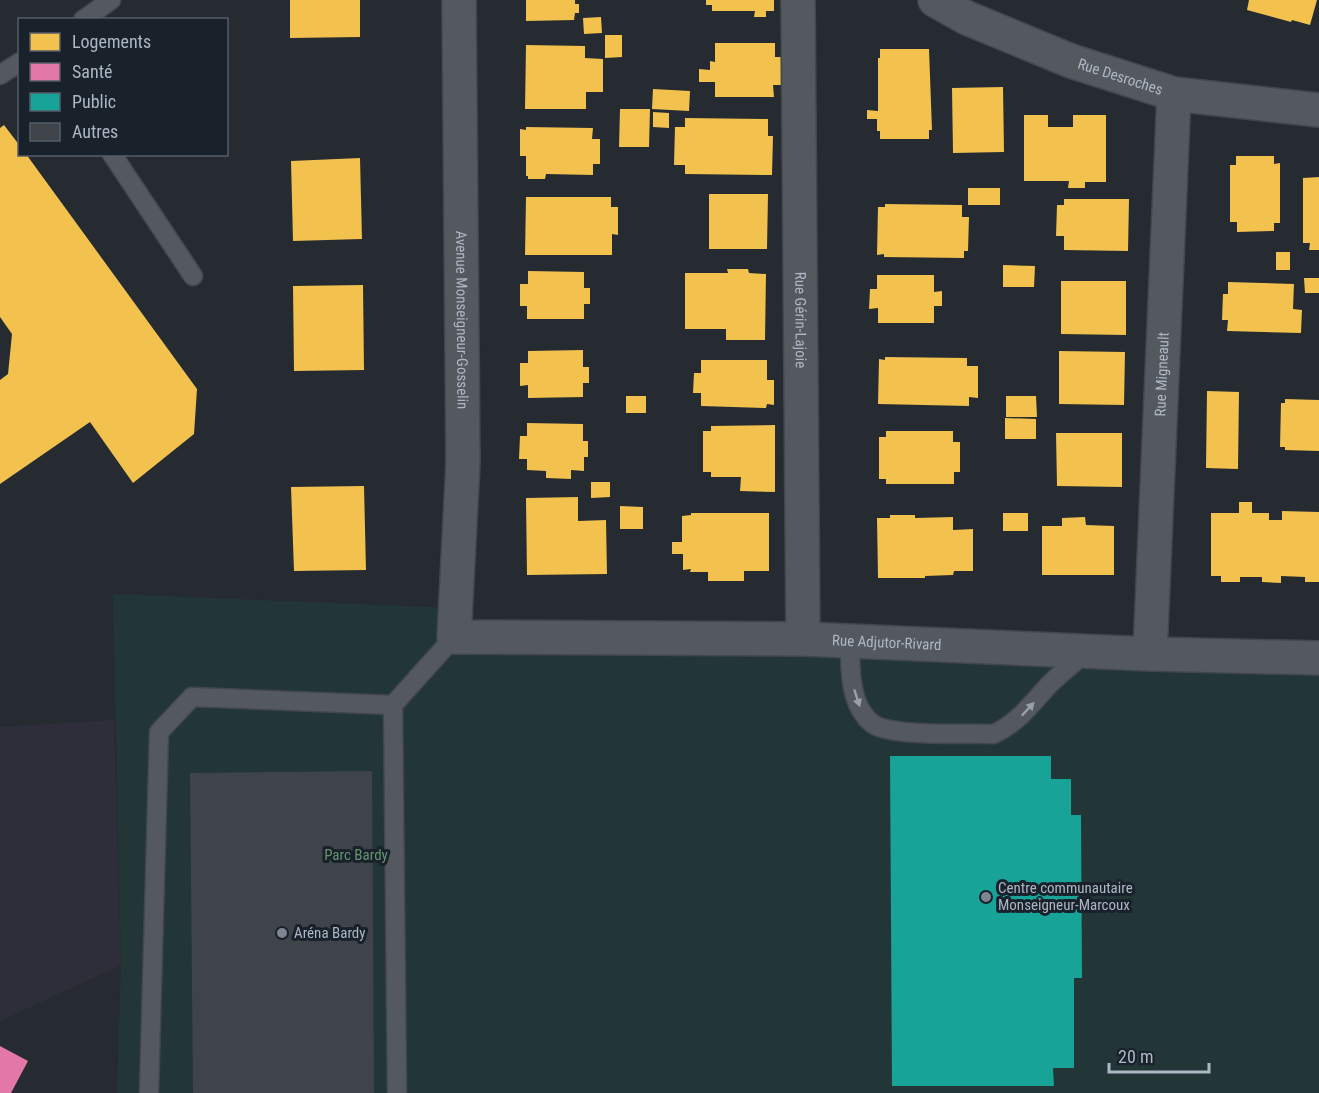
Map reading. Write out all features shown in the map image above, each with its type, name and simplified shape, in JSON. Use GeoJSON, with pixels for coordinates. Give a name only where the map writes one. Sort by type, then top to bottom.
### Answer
{"type":"FeatureCollection","features":[{"type":"Feature","properties":{"kind":"street","name":"Avenue Monseigneur-Gosselin"},"geometry":{"type":"LineString","coordinates":[[454,637],[463,463],[459,0]]}},
{"type":"Feature","properties":{"kind":"street","name":"Rue Gérin-Lajoie"},"geometry":{"type":"LineString","coordinates":[[798,0],[803,639]]}},
{"type":"Feature","properties":{"kind":"street","name":"Rue Desroches"},"geometry":{"type":"LineString","coordinates":[[935,0],[967,18],[1071,61],[1174,94],[1319,110]]}},
{"type":"Feature","properties":{"kind":"street","name":"Rue Migneault"},"geometry":{"type":"LineString","coordinates":[[1150,654],[1174,94]]}},
{"type":"Feature","properties":{"kind":"street","name":"Rue Adjutor-Rivard"},"geometry":{"type":"LineString","coordinates":[[454,637],[803,639],[1150,654],[1319,658]]}},
{"type":"Feature","properties":{"kind":"lane"},"geometry":{"type":"LineString","coordinates":[[85,18],[111,0]]}},
{"type":"Feature","properties":{"kind":"lane"},"geometry":{"type":"LineString","coordinates":[[0,75],[18,63]]}},
{"type":"Feature","properties":{"kind":"lane"},"geometry":{"type":"LineString","coordinates":[[113,156],[193,276]]}},
{"type":"Feature","properties":{"kind":"lane"},"geometry":{"type":"LineString","coordinates":[[397,1093],[393,705],[454,637]]}},
{"type":"Feature","properties":{"kind":"lane"},"geometry":{"type":"LineString","coordinates":[[850,641],[850,675],[860,707],[874,724],[894,731],[994,734],[1006,728],[1026,712],[1048,686],[1087,651]]}},
{"type":"Feature","properties":{"kind":"lane"},"geometry":{"type":"LineString","coordinates":[[149,1093],[159,732],[192,697],[393,705]]}},
{"type":"Feature","properties":{"kind":"shaded area"},"geometry":{"type":"Polygon","coordinates":[[[114,720],[121,965],[0,1021],[0,727],[114,720]]]}},
{"type":"Feature","properties":{"kind":"green space","name":"Parc Bardy"},"geometry":{"type":"Polygon","coordinates":[[[113,594],[455,608],[454,637],[1319,658],[1319,1093],[117,1093],[121,965],[113,594]]]}},
{"type":"Feature","properties":{"kind":"building: Logements"},"geometry":{"type":"Polygon","coordinates":[[[290,0],[360,0],[360,37],[290,38],[290,0]]]}},
{"type":"Feature","properties":{"kind":"building: Logements"},"geometry":{"type":"Polygon","coordinates":[[[526,0],[575,0],[575,4],[579,4],[579,13],[575,13],[574,20],[526,21],[526,0]]]}},
{"type":"Feature","properties":{"kind":"building: Logements"},"geometry":{"type":"Polygon","coordinates":[[[706,0],[774,0],[774,11],[766,11],[766,17],[754,17],[755,11],[712,11],[712,5],[706,5],[706,0]]]}},
{"type":"Feature","properties":{"kind":"building: Logements"},"geometry":{"type":"Polygon","coordinates":[[[1249,0],[1317,0],[1310,25],[1247,10],[1249,0]]]}},
{"type":"Feature","properties":{"kind":"building: Logements"},"geometry":{"type":"Polygon","coordinates":[[[601,17],[602,33],[584,34],[583,18],[601,17]]]}},
{"type":"Feature","properties":{"kind":"building: Logements"},"geometry":{"type":"Polygon","coordinates":[[[605,35],[622,35],[622,57],[605,58],[605,35]]]}},
{"type":"Feature","properties":{"kind":"building: Logements"},"geometry":{"type":"Polygon","coordinates":[[[715,43],[775,43],[775,57],[781,57],[781,85],[773,85],[774,97],[715,97],[715,82],[699,82],[699,69],[710,70],[710,61],[715,62],[715,43]]]}},
{"type":"Feature","properties":{"kind":"building: Logements"},"geometry":{"type":"Polygon","coordinates":[[[526,45],[585,46],[585,58],[603,59],[603,92],[586,92],[586,109],[525,109],[526,45]]]}},
{"type":"Feature","properties":{"kind":"building: Logements"},"geometry":{"type":"Polygon","coordinates":[[[880,49],[929,49],[932,130],[929,130],[929,139],[880,139],[877,119],[867,119],[867,110],[878,111],[880,49]]]}},
{"type":"Feature","properties":{"kind":"building: Logements"},"geometry":{"type":"Polygon","coordinates":[[[1003,87],[1004,152],[953,153],[952,88],[1003,87]]]}},
{"type":"Feature","properties":{"kind":"building: Logements"},"geometry":{"type":"Polygon","coordinates":[[[653,89],[690,91],[689,111],[652,109],[653,89]]]}},
{"type":"Feature","properties":{"kind":"building: Logements"},"geometry":{"type":"Polygon","coordinates":[[[620,109],[650,109],[649,147],[619,147],[620,109]]]}},
{"type":"Feature","properties":{"kind":"building: Logements"},"geometry":{"type":"Polygon","coordinates":[[[653,112],[669,113],[669,128],[653,127],[653,112]]]}},
{"type":"Feature","properties":{"kind":"building: Logements"},"geometry":{"type":"Polygon","coordinates":[[[1024,115],[1048,115],[1048,127],[1073,127],[1073,115],[1106,115],[1106,182],[1085,182],[1085,188],[1068,188],[1069,181],[1024,181],[1024,115]]]}},
{"type":"Feature","properties":{"kind":"building: Logements"},"geometry":{"type":"Polygon","coordinates":[[[685,118],[768,119],[768,136],[773,136],[772,175],[685,174],[685,165],[674,165],[675,127],[685,127],[685,118]]]}},
{"type":"Feature","properties":{"kind":"building: Logements"},"geometry":{"type":"Polygon","coordinates":[[[4,125],[18,143],[18,156],[27,156],[197,389],[194,434],[133,483],[90,422],[0,484],[0,380],[8,374],[12,334],[0,317],[0,128],[4,125]]]}},
{"type":"Feature","properties":{"kind":"building: Logements"},"geometry":{"type":"Polygon","coordinates":[[[526,127],[593,128],[592,139],[600,139],[600,164],[593,164],[593,175],[546,174],[545,179],[528,179],[526,156],[520,156],[520,129],[526,130],[526,127]]]}},
{"type":"Feature","properties":{"kind":"building: Logements"},"geometry":{"type":"Polygon","coordinates":[[[1236,156],[1274,156],[1274,164],[1280,163],[1280,223],[1274,223],[1274,231],[1237,232],[1237,222],[1230,222],[1230,165],[1236,165],[1236,156]]]}},
{"type":"Feature","properties":{"kind":"building: Logements"},"geometry":{"type":"Polygon","coordinates":[[[360,158],[362,239],[293,241],[291,161],[360,158]]]}},
{"type":"Feature","properties":{"kind":"building: Logements"},"geometry":{"type":"Polygon","coordinates":[[[1319,177],[1319,250],[1309,250],[1310,243],[1303,243],[1303,178],[1319,177]]]}},
{"type":"Feature","properties":{"kind":"building: Logements"},"geometry":{"type":"Polygon","coordinates":[[[968,188],[1000,188],[1000,205],[968,205],[968,188]]]}},
{"type":"Feature","properties":{"kind":"building: Logements"},"geometry":{"type":"Polygon","coordinates":[[[709,194],[768,194],[767,249],[709,249],[709,194]]]}},
{"type":"Feature","properties":{"kind":"building: Logements"},"geometry":{"type":"Polygon","coordinates":[[[526,197],[611,197],[611,207],[618,207],[618,235],[612,234],[612,255],[525,255],[526,197]]]}},
{"type":"Feature","properties":{"kind":"building: Logements"},"geometry":{"type":"Polygon","coordinates":[[[1064,199],[1129,199],[1128,251],[1064,250],[1064,236],[1056,236],[1057,205],[1064,205],[1064,199]]]}},
{"type":"Feature","properties":{"kind":"building: Logements"},"geometry":{"type":"Polygon","coordinates":[[[885,204],[962,205],[962,217],[969,217],[968,251],[964,251],[964,258],[877,255],[878,207],[885,207],[885,204]]]}},
{"type":"Feature","properties":{"kind":"building: Logements"},"geometry":{"type":"Polygon","coordinates":[[[1276,252],[1290,252],[1290,270],[1276,270],[1276,252]]]}},
{"type":"Feature","properties":{"kind":"building: Logements"},"geometry":{"type":"Polygon","coordinates":[[[1003,265],[1035,266],[1034,287],[1003,287],[1003,265]]]}},
{"type":"Feature","properties":{"kind":"building: Logements"},"geometry":{"type":"Polygon","coordinates":[[[727,269],[748,269],[749,273],[766,274],[765,340],[726,340],[726,329],[685,329],[685,273],[728,273],[727,269]]]}},
{"type":"Feature","properties":{"kind":"building: Logements"},"geometry":{"type":"Polygon","coordinates":[[[528,271],[584,272],[584,288],[590,288],[590,304],[584,304],[584,319],[527,319],[527,306],[520,306],[520,284],[528,284],[528,271]]]}},
{"type":"Feature","properties":{"kind":"building: Logements"},"geometry":{"type":"Polygon","coordinates":[[[877,275],[934,275],[934,292],[942,291],[942,306],[934,306],[934,323],[878,323],[878,308],[869,309],[870,289],[877,289],[877,275]]]}},
{"type":"Feature","properties":{"kind":"building: Logements"},"geometry":{"type":"Polygon","coordinates":[[[1304,278],[1319,278],[1319,293],[1305,293],[1304,278]]]}},
{"type":"Feature","properties":{"kind":"building: Logements"},"geometry":{"type":"Polygon","coordinates":[[[1061,281],[1126,281],[1126,335],[1061,334],[1061,281]]]}},
{"type":"Feature","properties":{"kind":"building: Logements"},"geometry":{"type":"Polygon","coordinates":[[[1228,282],[1294,284],[1293,309],[1302,310],[1301,333],[1227,331],[1228,320],[1222,320],[1223,294],[1228,294],[1228,282]]]}},
{"type":"Feature","properties":{"kind":"building: Logements"},"geometry":{"type":"Polygon","coordinates":[[[363,285],[364,370],[294,371],[293,286],[363,285]]]}},
{"type":"Feature","properties":{"kind":"building: Logements"},"geometry":{"type":"Polygon","coordinates":[[[583,350],[583,367],[589,367],[589,383],[583,383],[583,397],[528,398],[528,385],[520,386],[520,363],[528,363],[528,351],[583,350]]]}},
{"type":"Feature","properties":{"kind":"building: Logements"},"geometry":{"type":"Polygon","coordinates":[[[1059,351],[1125,352],[1124,405],[1059,404],[1059,351]]]}},
{"type":"Feature","properties":{"kind":"building: Logements"},"geometry":{"type":"Polygon","coordinates":[[[885,357],[967,358],[967,366],[978,366],[978,398],[969,397],[969,406],[878,404],[879,359],[885,360],[885,357]]]}},
{"type":"Feature","properties":{"kind":"building: Logements"},"geometry":{"type":"Polygon","coordinates":[[[701,360],[767,360],[767,380],[774,380],[774,405],[767,404],[766,408],[701,406],[701,393],[693,393],[694,373],[701,373],[701,360]]]}},
{"type":"Feature","properties":{"kind":"building: Logements"},"geometry":{"type":"Polygon","coordinates":[[[1207,391],[1239,392],[1238,469],[1206,468],[1207,391]]]}},
{"type":"Feature","properties":{"kind":"building: Logements"},"geometry":{"type":"Polygon","coordinates":[[[626,396],[646,396],[646,413],[626,413],[626,396]]]}},
{"type":"Feature","properties":{"kind":"building: Logements"},"geometry":{"type":"Polygon","coordinates":[[[1006,396],[1036,396],[1037,417],[1006,417],[1006,396]]]}},
{"type":"Feature","properties":{"kind":"building: Logements"},"geometry":{"type":"Polygon","coordinates":[[[1285,399],[1319,400],[1319,451],[1285,450],[1285,447],[1280,447],[1281,403],[1285,403],[1285,399]]]}},
{"type":"Feature","properties":{"kind":"building: Logements"},"geometry":{"type":"Polygon","coordinates":[[[1005,418],[1036,419],[1036,439],[1005,439],[1005,418]]]}},
{"type":"Feature","properties":{"kind":"building: Logements"},"geometry":{"type":"Polygon","coordinates":[[[527,423],[583,424],[583,441],[588,441],[588,457],[584,457],[584,471],[571,470],[571,479],[546,478],[546,471],[527,470],[527,459],[519,459],[520,436],[527,436],[527,423]]]}},
{"type":"Feature","properties":{"kind":"building: Logements"},"geometry":{"type":"Polygon","coordinates":[[[775,425],[775,492],[740,491],[741,477],[711,477],[711,472],[703,472],[703,431],[711,431],[711,426],[775,425]]]}},
{"type":"Feature","properties":{"kind":"building: Logements"},"geometry":{"type":"Polygon","coordinates":[[[886,431],[953,431],[953,442],[960,442],[960,472],[954,472],[954,484],[886,484],[886,479],[879,479],[879,437],[886,437],[886,431]]]}},
{"type":"Feature","properties":{"kind":"building: Logements"},"geometry":{"type":"Polygon","coordinates":[[[1056,433],[1122,433],[1122,487],[1057,486],[1056,433]]]}},
{"type":"Feature","properties":{"kind":"building: Logements"},"geometry":{"type":"Polygon","coordinates":[[[591,482],[610,482],[610,497],[591,498],[591,482]]]}},
{"type":"Feature","properties":{"kind":"building: Logements"},"geometry":{"type":"Polygon","coordinates":[[[364,486],[366,570],[294,571],[291,487],[364,486]]]}},
{"type":"Feature","properties":{"kind":"building: Logements"},"geometry":{"type":"Polygon","coordinates":[[[578,497],[578,521],[606,520],[607,574],[527,575],[526,498],[578,497]]]}},
{"type":"Feature","properties":{"kind":"building: Logements"},"geometry":{"type":"Polygon","coordinates":[[[1239,502],[1252,502],[1252,513],[1269,513],[1269,520],[1282,520],[1282,511],[1319,512],[1319,582],[1305,582],[1305,577],[1281,576],[1281,583],[1262,582],[1262,577],[1240,577],[1240,582],[1221,582],[1221,576],[1211,576],[1211,513],[1239,513],[1239,502]]]}},
{"type":"Feature","properties":{"kind":"building: Logements"},"geometry":{"type":"Polygon","coordinates":[[[620,506],[643,507],[643,529],[620,529],[620,506]]]}},
{"type":"Feature","properties":{"kind":"building: Logements"},"geometry":{"type":"Polygon","coordinates":[[[691,513],[769,513],[769,571],[744,571],[744,581],[708,581],[708,572],[683,570],[683,554],[672,554],[672,542],[682,542],[682,516],[691,515],[691,513]]]}},
{"type":"Feature","properties":{"kind":"building: Logements"},"geometry":{"type":"Polygon","coordinates":[[[1003,513],[1028,513],[1028,531],[1003,531],[1003,513]]]}},
{"type":"Feature","properties":{"kind":"building: Logements"},"geometry":{"type":"Polygon","coordinates":[[[890,515],[915,515],[915,518],[953,517],[953,530],[973,529],[973,571],[954,571],[953,575],[925,576],[925,578],[878,578],[877,518],[890,518],[890,515]]]}},
{"type":"Feature","properties":{"kind":"building: Logements"},"geometry":{"type":"Polygon","coordinates":[[[1085,517],[1086,525],[1114,526],[1114,575],[1042,575],[1042,526],[1062,526],[1062,518],[1085,517]]]}},
{"type":"Feature","properties":{"kind":"building: Santé"},"geometry":{"type":"Polygon","coordinates":[[[0,1046],[28,1061],[11,1093],[0,1093],[0,1046]]]}},
{"type":"Feature","properties":{"kind":"building: Public","name":"Centre communautaire Monseigneur-Marcoux"},"geometry":{"type":"Polygon","coordinates":[[[890,756],[1051,756],[1051,779],[1071,779],[1071,815],[1081,815],[1082,978],[1074,978],[1074,1068],[1053,1068],[1054,1086],[892,1086],[890,756]]]}},
{"type":"Feature","properties":{"kind":"building: Autres","name":"Aréna Bardy"},"geometry":{"type":"Polygon","coordinates":[[[372,771],[374,1093],[193,1093],[190,773],[372,771]]]}},
{"type":"Feature","properties":{"kind":"place","name":"Centre communautaire Monseigneur-Marcoux"},"geometry":{"type":"Point","coordinates":[986,897]}},
{"type":"Feature","properties":{"kind":"place","name":"Aréna Bardy"},"geometry":{"type":"Point","coordinates":[282,933]}}]}
